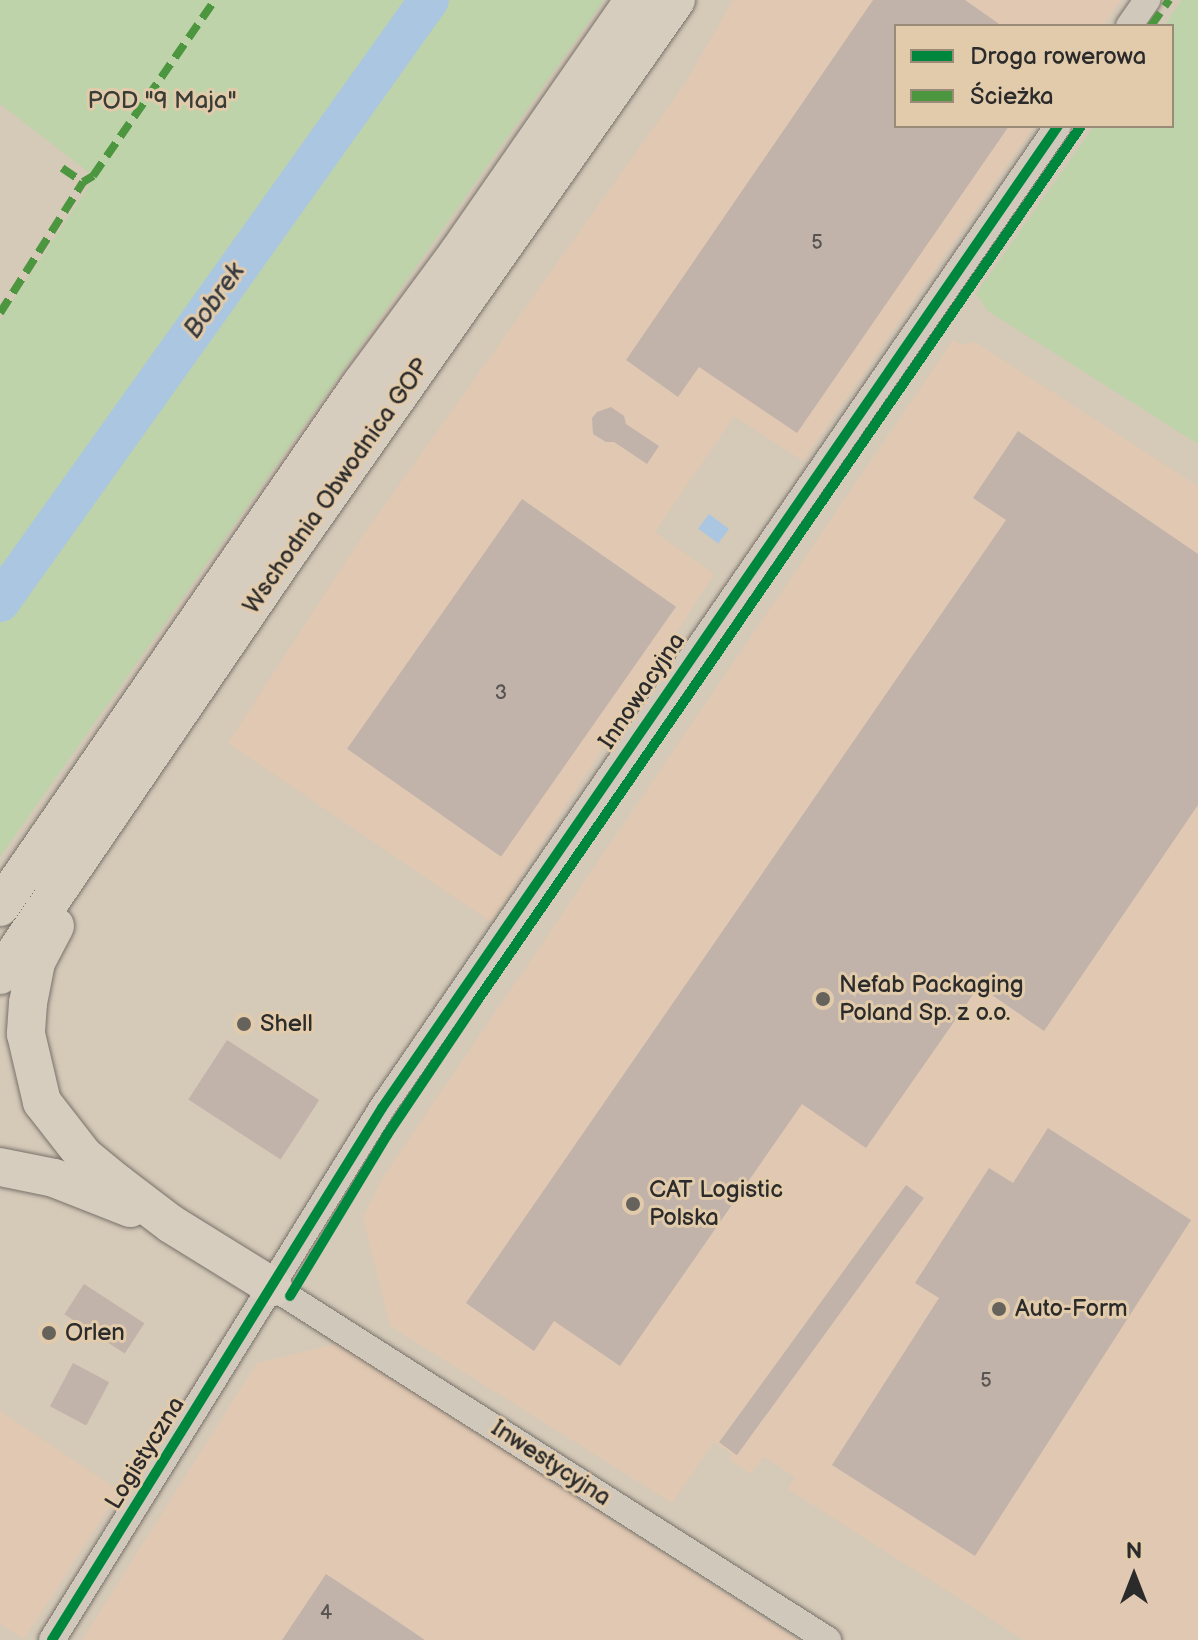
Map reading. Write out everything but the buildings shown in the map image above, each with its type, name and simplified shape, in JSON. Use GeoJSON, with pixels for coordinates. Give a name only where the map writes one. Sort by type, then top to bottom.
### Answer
{"type":"FeatureCollection","features":[{"type":"Feature","properties":{"kind":"highway","name":"Wschodnia Obwodnica GOP"},"geometry":{"type":"LineString","coordinates":[[0,907],[352,397],[458,253],[634,0]]}},
{"type":"Feature","properties":{"kind":"highway","name":"Wschodnia Obwodnica GOP"},"geometry":{"type":"LineString","coordinates":[[0,975],[130,781],[676,0]]}},
{"type":"Feature","properties":{"kind":"highway"},"geometry":{"type":"LineString","coordinates":[[130,781],[36,962],[26,1034],[42,1102],[84,1156],[171,1224],[273,1287]]}},
{"type":"Feature","properties":{"kind":"highway"},"geometry":{"type":"LineString","coordinates":[[0,1167],[54,1178],[171,1224]]}},
{"type":"Feature","properties":{"kind":"street"},"geometry":{"type":"LineString","coordinates":[[1130,24],[1147,0]]}},
{"type":"Feature","properties":{"kind":"street","name":"Innowacyjna"},"geometry":{"type":"LineString","coordinates":[[273,1287],[423,1047],[1057,128]]}},
{"type":"Feature","properties":{"kind":"street","name":"Logistyczna"},"geometry":{"type":"LineString","coordinates":[[52,1640],[273,1287]]}},
{"type":"Feature","properties":{"kind":"street","name":"Inwestycyjna"},"geometry":{"type":"LineString","coordinates":[[273,1287],[828,1640]]}},
{"type":"Feature","properties":{"kind":"shaded area"},"geometry":{"type":"Polygon","coordinates":[[[733,0],[1121,0],[1104,24],[894,24],[894,128],[1033,128],[803,461],[734,416],[655,532],[714,574],[491,922],[228,743],[359,541],[686,82],[733,0]]]}},
{"type":"Feature","properties":{"kind":"shaded area"},"geometry":{"type":"Polygon","coordinates":[[[953,340],[962,345],[975,342],[1198,486],[1198,1640],[1024,1640],[788,1489],[795,1477],[780,1467],[763,1457],[751,1474],[729,1460],[732,1454],[714,1442],[672,1503],[390,1326],[364,1223],[363,1217],[383,1177],[953,340]]]}},
{"type":"Feature","properties":{"kind":"shaded area"},"geometry":{"type":"Polygon","coordinates":[[[339,1343],[798,1640],[82,1640],[257,1363],[339,1343]]]}},
{"type":"Feature","properties":{"kind":"shaded area"},"geometry":{"type":"Polygon","coordinates":[[[0,1411],[120,1491],[24,1639],[0,1624],[0,1411]]]}},
{"type":"Feature","properties":{"kind":"green space","name":"POD \"9 Maja\""},"geometry":{"type":"Polygon","coordinates":[[[0,0],[604,0],[0,857],[0,320],[95,177],[0,104],[0,0]]]}},
{"type":"Feature","properties":{"kind":"green space"},"geometry":{"type":"Polygon","coordinates":[[[1182,0],[1198,0],[1198,444],[988,311],[976,294],[1093,128],[1174,128],[1174,24],[1165,24],[1182,0]]]}},
{"type":"Feature","properties":{"kind":"water"},"geometry":{"type":"Polygon","coordinates":[[[709,514],[729,529],[718,543],[698,528],[709,514]]]}},
{"type":"Feature","properties":{"kind":"waterway","name":"Bobrek"},"geometry":{"type":"LineString","coordinates":[[0,602],[429,0]]}},
{"type":"Feature","properties":{"kind":"marked path"},"geometry":{"type":"LineString","coordinates":[[62,168],[83,182],[93,176],[215,0]]}},
{"type":"Feature","properties":{"kind":"marked path"},"geometry":{"type":"LineString","coordinates":[[1152,24],[1169,0]]}},
{"type":"Feature","properties":{"kind":"marked path"},"geometry":{"type":"LineString","coordinates":[[0,313],[83,182]]}},
{"type":"Feature","properties":{"kind":"cycle path"},"geometry":{"type":"LineString","coordinates":[[52,1640],[382,1108],[1057,128]]}},
{"type":"Feature","properties":{"kind":"cycle path"},"geometry":{"type":"LineString","coordinates":[[290,1296],[387,1135],[477,1001],[1080,128]]}},
{"type":"Feature","properties":{"kind":"place","name":"Nefab Packaging Poland Sp. z o.o."},"geometry":{"type":"Point","coordinates":[823,999]}},
{"type":"Feature","properties":{"kind":"place","name":"Shell"},"geometry":{"type":"Point","coordinates":[244,1024]}},
{"type":"Feature","properties":{"kind":"place","name":"CAT Logistic Polska"},"geometry":{"type":"Point","coordinates":[633,1204]}},
{"type":"Feature","properties":{"kind":"place","name":"Auto-Form"},"geometry":{"type":"Point","coordinates":[999,1309]}},
{"type":"Feature","properties":{"kind":"place","name":"Orlen"},"geometry":{"type":"Point","coordinates":[49,1333]}}]}
